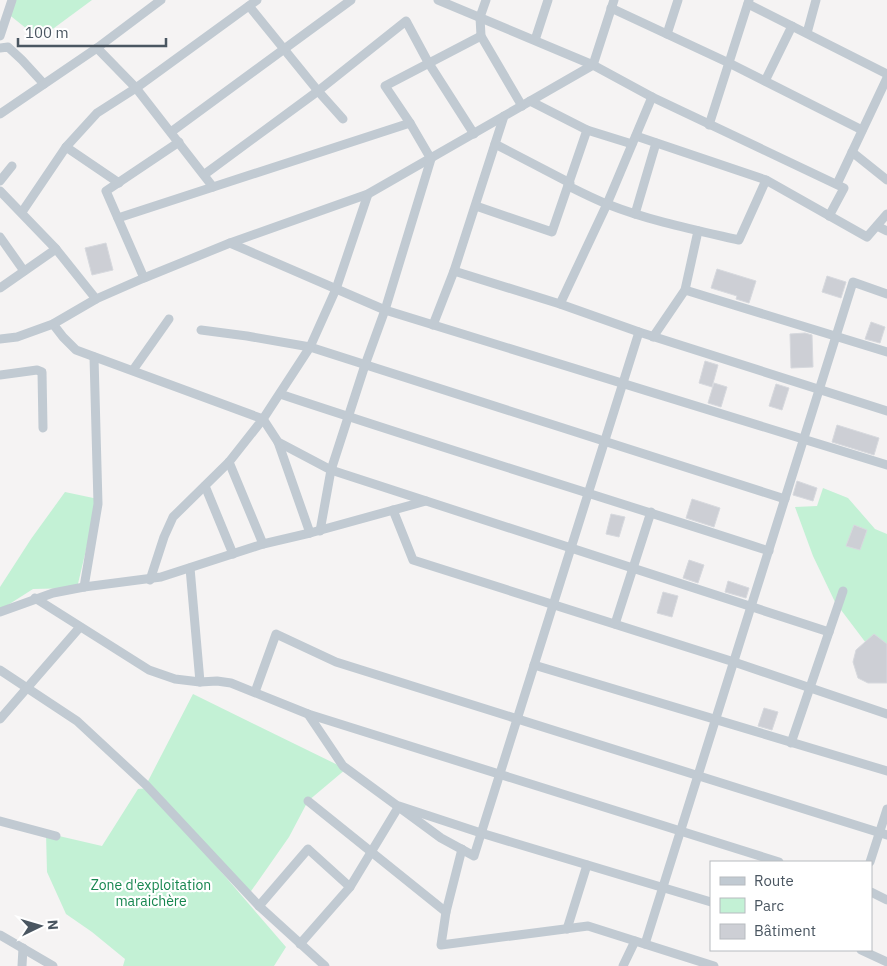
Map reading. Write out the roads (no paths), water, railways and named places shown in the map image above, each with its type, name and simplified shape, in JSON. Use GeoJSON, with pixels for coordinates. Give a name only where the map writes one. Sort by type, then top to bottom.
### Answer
{"type":"FeatureCollection","features":[{"type":"Feature","properties":{"kind":"street"},"geometry":{"type":"LineString","coordinates":[[0,36],[12,0]]}},
{"type":"Feature","properties":{"kind":"street"},"geometry":{"type":"LineString","coordinates":[[0,114],[98,48],[162,0]]}},
{"type":"Feature","properties":{"kind":"street"},"geometry":{"type":"LineString","coordinates":[[22,212],[66,147],[97,113],[136,88],[258,0]]}},
{"type":"Feature","properties":{"kind":"street"},"geometry":{"type":"LineString","coordinates":[[171,132],[351,0]]}},
{"type":"Feature","properties":{"kind":"street"},"geometry":{"type":"LineString","coordinates":[[438,0],[593,65],[652,98],[837,184],[844,188],[829,216]]}},
{"type":"Feature","properties":{"kind":"street"},"geometry":{"type":"LineString","coordinates":[[486,0],[480,17],[481,36],[522,106]]}},
{"type":"Feature","properties":{"kind":"street"},"geometry":{"type":"LineString","coordinates":[[535,40],[548,0]]}},
{"type":"Feature","properties":{"kind":"street"},"geometry":{"type":"LineString","coordinates":[[667,34],[678,0]]}},
{"type":"Feature","properties":{"kind":"street"},"geometry":{"type":"LineString","coordinates":[[806,33],[816,0]]}},
{"type":"Feature","properties":{"kind":"street"},"geometry":{"type":"LineString","coordinates":[[709,125],[749,2],[887,74]]}},
{"type":"Feature","properties":{"kind":"street"},"geometry":{"type":"LineString","coordinates":[[0,339],[17,337],[53,324],[96,300],[144,278],[230,243],[368,194],[593,65],[612,4],[667,34],[862,130]]}},
{"type":"Feature","properties":{"kind":"street"},"geometry":{"type":"LineString","coordinates":[[249,6],[343,119]]}},
{"type":"Feature","properties":{"kind":"street"},"geometry":{"type":"LineString","coordinates":[[205,174],[318,91],[406,21],[428,62],[474,134]]}},
{"type":"Feature","properties":{"kind":"street"},"geometry":{"type":"LineString","coordinates":[[765,81],[792,26]]}},
{"type":"Feature","properties":{"kind":"street"},"geometry":{"type":"LineString","coordinates":[[315,532],[331,470],[385,310],[430,159],[410,123],[385,86],[481,36]]}},
{"type":"Feature","properties":{"kind":"street"},"geometry":{"type":"LineString","coordinates":[[0,48],[8,47],[44,84]]}},
{"type":"Feature","properties":{"kind":"street"},"geometry":{"type":"LineString","coordinates":[[98,48],[136,88],[205,174],[213,187]]}},
{"type":"Feature","properties":{"kind":"street"},"geometry":{"type":"LineString","coordinates":[[837,184],[887,78]]}},
{"type":"Feature","properties":{"kind":"street"},"geometry":{"type":"LineString","coordinates":[[560,304],[652,98]]}},
{"type":"Feature","properties":{"kind":"street"},"geometry":{"type":"LineString","coordinates":[[530,101],[587,130],[656,143],[766,180],[867,237],[887,214]]}},
{"type":"Feature","properties":{"kind":"street"},"geometry":{"type":"LineString","coordinates":[[433,325],[454,272],[504,116]]}},
{"type":"Feature","properties":{"kind":"street"},"geometry":{"type":"LineString","coordinates":[[118,218],[410,123]]}},
{"type":"Feature","properties":{"kind":"street"},"geometry":{"type":"LineString","coordinates":[[476,206],[552,232],[587,130]]}},
{"type":"Feature","properties":{"kind":"street"},"geometry":{"type":"LineString","coordinates":[[144,278],[106,192],[179,142]]}},
{"type":"Feature","properties":{"kind":"street"},"geometry":{"type":"LineString","coordinates":[[635,214],[656,143]]}},
{"type":"Feature","properties":{"kind":"street"},"geometry":{"type":"LineString","coordinates":[[495,144],[606,204],[698,231],[740,240],[766,180]]}},
{"type":"Feature","properties":{"kind":"street"},"geometry":{"type":"LineString","coordinates":[[66,147],[119,183]]}},
{"type":"Feature","properties":{"kind":"street"},"geometry":{"type":"LineString","coordinates":[[852,152],[887,180]]}},
{"type":"Feature","properties":{"kind":"street"},"geometry":{"type":"LineString","coordinates":[[0,181],[12,166]]}},
{"type":"Feature","properties":{"kind":"street"},"geometry":{"type":"LineString","coordinates":[[0,191],[56,249],[96,300]]}},
{"type":"Feature","properties":{"kind":"street"},"geometry":{"type":"LineString","coordinates":[[150,580],[164,537],[173,517],[229,462],[263,419],[310,347],[336,289],[368,194]]}},
{"type":"Feature","properties":{"kind":"street"},"geometry":{"type":"LineString","coordinates":[[877,226],[887,231]]}},
{"type":"Feature","properties":{"kind":"street"},"geometry":{"type":"LineString","coordinates":[[653,337],[685,290],[698,231]]}},
{"type":"Feature","properties":{"kind":"street"},"geometry":{"type":"LineString","coordinates":[[0,237],[4,250],[24,271]]}},
{"type":"Feature","properties":{"kind":"street"},"geometry":{"type":"LineString","coordinates":[[230,243],[385,310],[887,465]]}},
{"type":"Feature","properties":{"kind":"street"},"geometry":{"type":"LineString","coordinates":[[0,288],[56,249]]}},
{"type":"Feature","properties":{"kind":"street"},"geometry":{"type":"LineString","coordinates":[[454,272],[560,304],[653,337],[887,410]]}},
{"type":"Feature","properties":{"kind":"street"},"geometry":{"type":"LineString","coordinates":[[645,944],[853,281],[887,294]]}},
{"type":"Feature","properties":{"kind":"street"},"geometry":{"type":"LineString","coordinates":[[685,290],[887,352]]}},
{"type":"Feature","properties":{"kind":"street"},"geometry":{"type":"LineString","coordinates":[[132,370],[169,319]]}},
{"type":"Feature","properties":{"kind":"street"},"geometry":{"type":"LineString","coordinates":[[53,324],[62,337],[76,350],[263,419],[278,442],[315,532]]}},
{"type":"Feature","properties":{"kind":"street"},"geometry":{"type":"LineString","coordinates":[[201,330],[310,347],[785,499]]}},
{"type":"Feature","properties":{"kind":"street"},"geometry":{"type":"LineString","coordinates":[[308,714],[343,766],[441,838],[474,856],[639,332]]}},
{"type":"Feature","properties":{"kind":"street"},"geometry":{"type":"LineString","coordinates":[[84,587],[98,504],[94,357]]}},
{"type":"Feature","properties":{"kind":"street"},"geometry":{"type":"LineString","coordinates":[[0,376],[37,370],[42,372],[43,428]]}},
{"type":"Feature","properties":{"kind":"street"},"geometry":{"type":"LineString","coordinates":[[280,394],[769,551]]}},
{"type":"Feature","properties":{"kind":"street"},"geometry":{"type":"LineString","coordinates":[[278,442],[331,470],[829,632]]}},
{"type":"Feature","properties":{"kind":"street"},"geometry":{"type":"LineString","coordinates":[[229,462],[263,544]]}},
{"type":"Feature","properties":{"kind":"street"},"geometry":{"type":"LineString","coordinates":[[205,486],[233,554]]}},
{"type":"Feature","properties":{"kind":"street"},"geometry":{"type":"LineString","coordinates":[[0,612],[35,598],[84,587],[150,580],[263,544],[315,532],[426,501]]}},
{"type":"Feature","properties":{"kind":"street"},"geometry":{"type":"LineString","coordinates":[[393,510],[413,560],[734,662],[887,714]]}},
{"type":"Feature","properties":{"kind":"street"},"geometry":{"type":"LineString","coordinates":[[615,624],[651,512]]}},
{"type":"Feature","properties":{"kind":"street"},"geometry":{"type":"LineString","coordinates":[[190,568],[200,682]]}},
{"type":"Feature","properties":{"kind":"street"},"geometry":{"type":"LineString","coordinates":[[792,742],[842,591]]}},
{"type":"Feature","properties":{"kind":"street"},"geometry":{"type":"LineString","coordinates":[[35,598],[149,670],[175,679],[224,682],[255,692],[308,714],[776,861]]}},
{"type":"Feature","properties":{"kind":"street"},"geometry":{"type":"LineString","coordinates":[[0,719],[80,627]]}},
{"type":"Feature","properties":{"kind":"street"},"geometry":{"type":"LineString","coordinates":[[255,692],[276,634],[336,662],[884,833]]}},
{"type":"Feature","properties":{"kind":"street"},"geometry":{"type":"LineString","coordinates":[[534,665],[887,771]]}},
{"type":"Feature","properties":{"kind":"street"},"geometry":{"type":"LineString","coordinates":[[0,670],[77,721],[139,779],[259,906],[323,965]]}},
{"type":"Feature","properties":{"kind":"street"},"geometry":{"type":"LineString","coordinates":[[308,802],[446,912]]}},
{"type":"Feature","properties":{"kind":"street"},"geometry":{"type":"LineString","coordinates":[[300,944],[350,886],[399,806]]}},
{"type":"Feature","properties":{"kind":"street"},"geometry":{"type":"LineString","coordinates":[[399,806],[481,833],[710,902]]}},
{"type":"Feature","properties":{"kind":"street"},"geometry":{"type":"LineString","coordinates":[[870,861],[884,833],[887,809]]}},
{"type":"Feature","properties":{"kind":"street"},"geometry":{"type":"LineString","coordinates":[[0,821],[56,836]]}},
{"type":"Feature","properties":{"kind":"street"},"geometry":{"type":"LineString","coordinates":[[259,906],[308,849],[350,886]]}},
{"type":"Feature","properties":{"kind":"street"},"geometry":{"type":"LineString","coordinates":[[462,849],[446,912],[441,945],[588,926],[696,963],[714,966]]}},
{"type":"Feature","properties":{"kind":"street"},"geometry":{"type":"LineString","coordinates":[[567,929],[587,865]]}},
{"type":"Feature","properties":{"kind":"street"},"geometry":{"type":"LineString","coordinates":[[872,892],[887,900]]}},
{"type":"Feature","properties":{"kind":"street"},"geometry":{"type":"LineString","coordinates":[[0,934],[53,966]]}},
{"type":"Feature","properties":{"kind":"street"},"geometry":{"type":"LineString","coordinates":[[623,966],[635,941]]}},
{"type":"Feature","properties":{"kind":"street"},"geometry":{"type":"LineString","coordinates":[[22,966],[23,948]]}},
{"type":"Feature","properties":{"kind":"street"},"geometry":{"type":"LineString","coordinates":[[863,951],[887,962]]}},
{"type":"Feature","properties":{"kind":"park label","name":"Zone d'exploitation maraichère"},"geometry":{"type":"Point","coordinates":[151,894]}}]}
